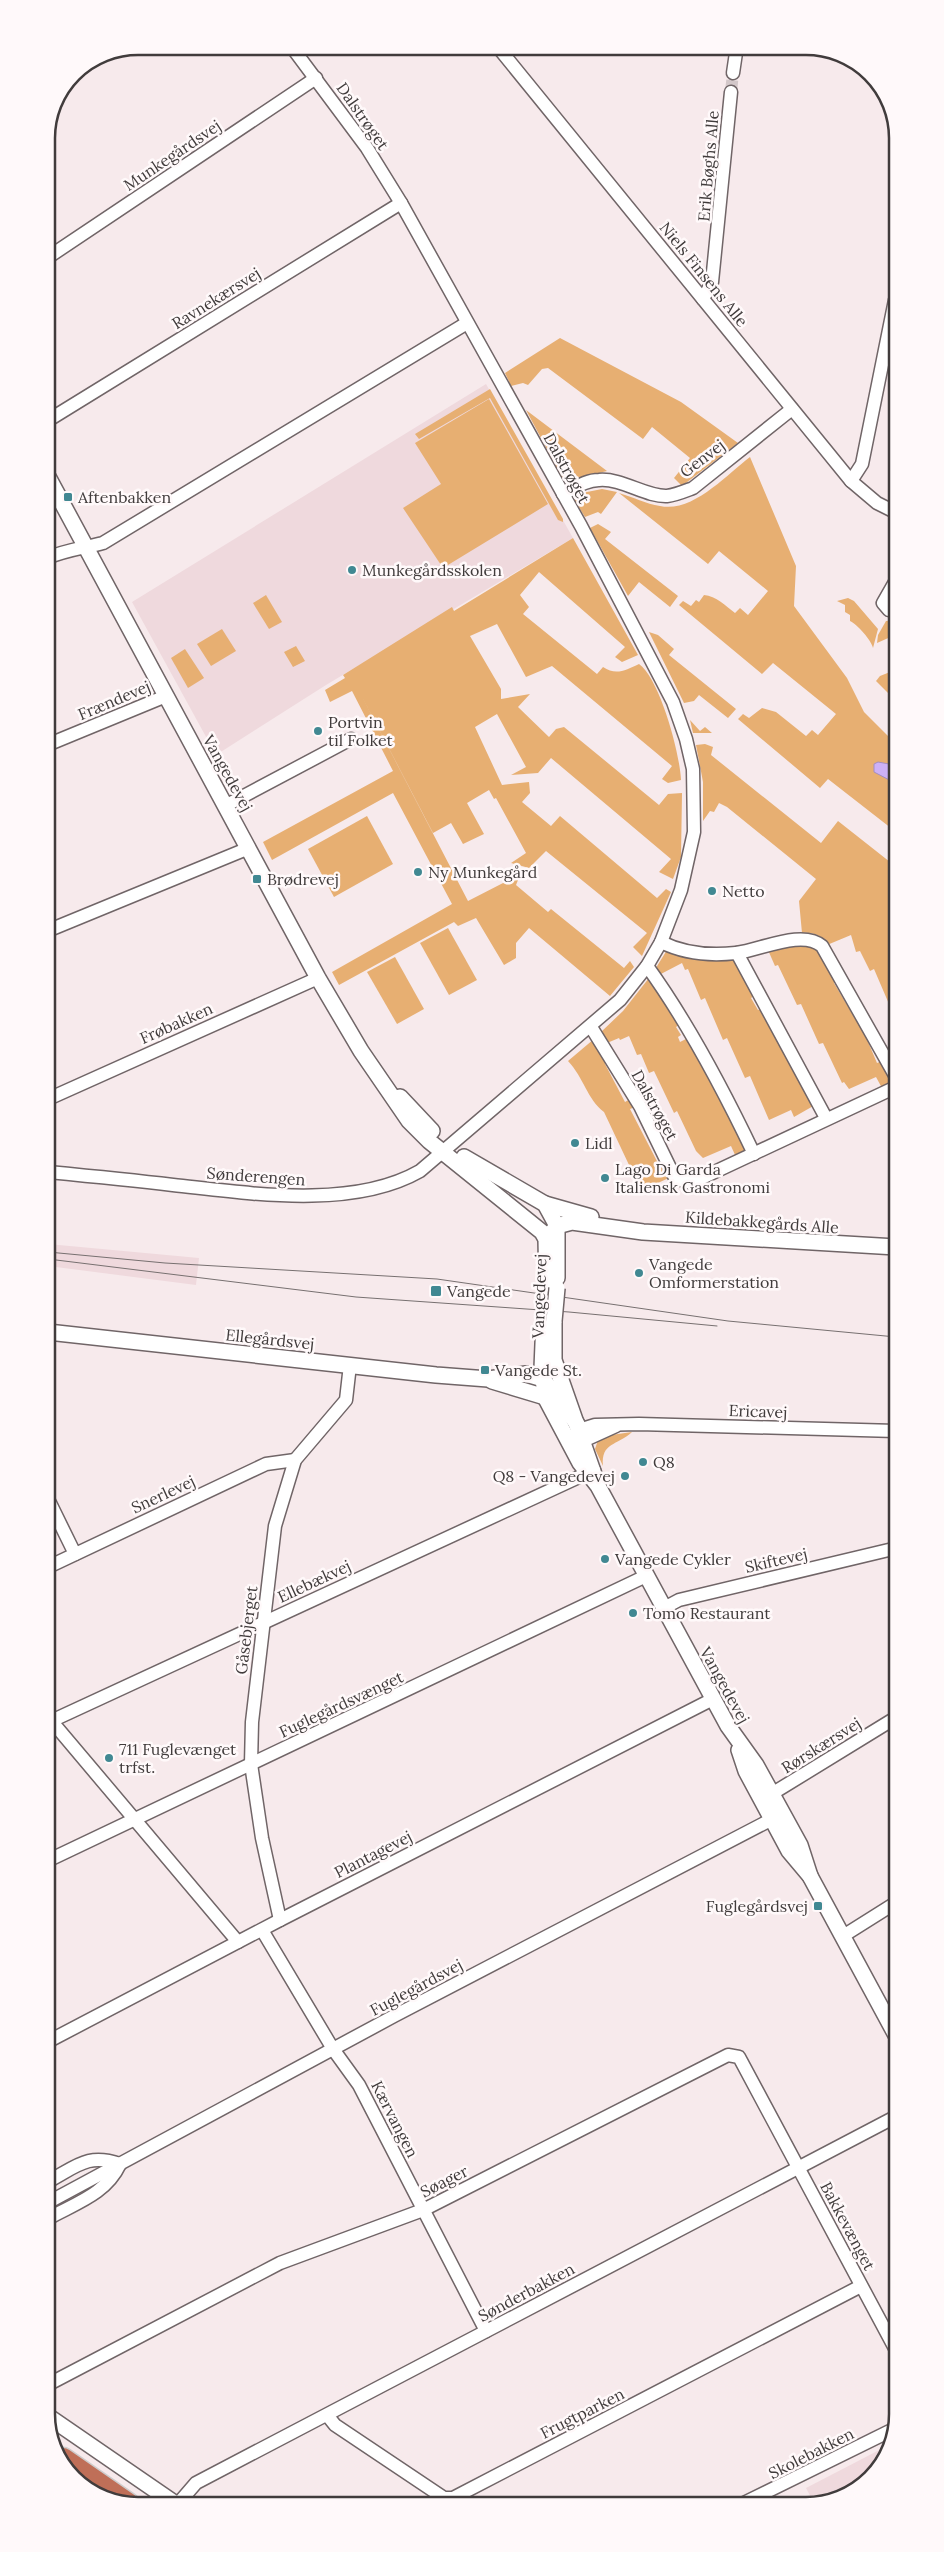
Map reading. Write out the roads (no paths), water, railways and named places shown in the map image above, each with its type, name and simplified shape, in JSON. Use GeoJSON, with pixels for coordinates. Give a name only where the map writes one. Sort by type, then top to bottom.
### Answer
{"type":"FeatureCollection","features":[{"type":"Feature","properties":{"kind":"highway"},"geometry":{"type":"LineString","coordinates":[[74,2467],[111,2492]]}},
{"type":"Feature","properties":{"kind":"street","name":"Dalstrøget"},"geometry":{"type":"LineString","coordinates":[[298,55],[367,148],[401,202],[563,494],[673,702],[686,739],[693,769],[694,832],[689,856],[681,890],[661,942],[647,966],[620,1000],[591,1027],[445,1149]]}},
{"type":"Feature","properties":{"kind":"street","name":"Niels Finsens Alle"},"geometry":{"type":"LineString","coordinates":[[504,55],[850,482],[877,503],[889,509]]}},
{"type":"Feature","properties":{"kind":"street"},"geometry":{"type":"LineString","coordinates":[[733,74],[736,55]]}},
{"type":"Feature","properties":{"kind":"street","name":"Munkegårdsvej"},"geometry":{"type":"LineString","coordinates":[[55,253],[316,78]]}},
{"type":"Feature","properties":{"kind":"street","name":"Erik Bøghs Alle"},"geometry":{"type":"LineString","coordinates":[[703,300],[712,282],[731,92]]}},
{"type":"Feature","properties":{"kind":"street","name":"Ravnekærsvej"},"geometry":{"type":"LineString","coordinates":[[55,416],[401,202]]}},
{"type":"Feature","properties":{"kind":"street"},"geometry":{"type":"LineString","coordinates":[[55,555],[68,549],[87,548],[104,543],[467,323]]}},
{"type":"Feature","properties":{"kind":"street"},"geometry":{"type":"LineString","coordinates":[[850,482],[862,464],[889,330]]}},
{"type":"Feature","properties":{"kind":"street","name":"Genvej"},"geometry":{"type":"LineString","coordinates":[[563,494],[587,482],[600,479],[618,482],[665,496],[680,494],[693,488],[792,408]]}},
{"type":"Feature","properties":{"kind":"street","name":"Vangedevej"},"geometry":{"type":"LineString","coordinates":[[55,490],[318,978],[361,1051],[384,1083],[445,1149],[478,1179],[537,1227],[546,1239],[554,1286]]}},
{"type":"Feature","properties":{"kind":"street"},"geometry":{"type":"LineString","coordinates":[[889,592],[883,603],[889,610]]}},
{"type":"Feature","properties":{"kind":"street","name":"Frændevej"},"geometry":{"type":"LineString","coordinates":[[55,742],[166,696]]}},
{"type":"Feature","properties":{"kind":"street"},"geometry":{"type":"LineString","coordinates":[[226,806],[351,739]]}},
{"type":"Feature","properties":{"kind":"street"},"geometry":{"type":"LineString","coordinates":[[55,928],[249,848]]}},
{"type":"Feature","properties":{"kind":"street"},"geometry":{"type":"LineString","coordinates":[[661,942],[678,950],[695,954],[737,953],[801,939],[815,939],[822,946],[889,1065]]}},
{"type":"Feature","properties":{"kind":"street"},"geometry":{"type":"LineString","coordinates":[[737,953],[826,1118]]}},
{"type":"Feature","properties":{"kind":"street"},"geometry":{"type":"LineString","coordinates":[[647,966],[667,993],[720,1086],[754,1154]]}},
{"type":"Feature","properties":{"kind":"street","name":"Frøbakken"},"geometry":{"type":"LineString","coordinates":[[55,1096],[318,978]]}},
{"type":"Feature","properties":{"kind":"street","name":"Dalstrøget"},"geometry":{"type":"LineString","coordinates":[[591,1027],[640,1106],[675,1178],[690,1183],[889,1090]]}},
{"type":"Feature","properties":{"kind":"street","name":"Vangedevej"},"geometry":{"type":"LineString","coordinates":[[445,1149],[479,1167],[561,1219],[554,1286],[547,1321],[543,1379],[546,1397],[577,1434]]}},
{"type":"Feature","properties":{"kind":"street","name":"Sønderengen"},"geometry":{"type":"LineString","coordinates":[[55,1173],[247,1194],[318,1196],[374,1188],[404,1180],[420,1171],[445,1149]]}},
{"type":"Feature","properties":{"kind":"street"},"geometry":{"type":"LineString","coordinates":[[478,1179],[561,1219],[546,1239]]}},
{"type":"Feature","properties":{"kind":"street","name":"Kildebakkegårds Alle"},"geometry":{"type":"LineString","coordinates":[[561,1219],[626,1230],[889,1247]]}},
{"type":"Feature","properties":{"kind":"street"},"geometry":{"type":"LineString","coordinates":[[547,1321],[533,1367],[526,1374],[543,1379],[577,1434]]}},
{"type":"Feature","properties":{"kind":"street","name":"Vangedevej"},"geometry":{"type":"LineString","coordinates":[[547,1321],[554,1360],[590,1472],[713,1699],[737,1741],[756,1765],[767,1797],[777,1816],[800,1845],[810,1876],[889,2021]]}},
{"type":"Feature","properties":{"kind":"street","name":"Ellegårdsvej"},"geometry":{"type":"LineString","coordinates":[[55,1333],[488,1380],[525,1391],[536,1392],[546,1397]]}},
{"type":"Feature","properties":{"kind":"street"},"geometry":{"type":"LineString","coordinates":[[488,1380],[522,1384],[543,1379],[554,1360]]}},
{"type":"Feature","properties":{"kind":"street","name":"Gåsebjerget"},"geometry":{"type":"LineString","coordinates":[[280,1920],[262,1838],[252,1764],[252,1722],[275,1526],[295,1460],[346,1400],[350,1365]]}},
{"type":"Feature","properties":{"kind":"street","name":"Ellegårdsvej"},"geometry":{"type":"LineString","coordinates":[[488,1380],[526,1374]]}},
{"type":"Feature","properties":{"kind":"street","name":"Ericavej"},"geometry":{"type":"LineString","coordinates":[[577,1434],[595,1425],[657,1424],[889,1431]]}},
{"type":"Feature","properties":{"kind":"street","name":"Snerlevej"},"geometry":{"type":"LineString","coordinates":[[55,1564],[266,1464],[295,1460]]}},
{"type":"Feature","properties":{"kind":"street","name":"Ellebækvej"},"geometry":{"type":"LineString","coordinates":[[55,1718],[590,1472]]}},
{"type":"Feature","properties":{"kind":"street"},"geometry":{"type":"LineString","coordinates":[[55,1513],[75,1554]]}},
{"type":"Feature","properties":{"kind":"street","name":"Skiftevej"},"geometry":{"type":"LineString","coordinates":[[664,1608],[679,1600],[889,1550]]}},
{"type":"Feature","properties":{"kind":"street","name":"Fuglegårdsvænget"},"geometry":{"type":"LineString","coordinates":[[55,1857],[646,1576]]}},
{"type":"Feature","properties":{"kind":"street","name":"Plantagevej"},"geometry":{"type":"LineString","coordinates":[[55,2037],[713,1699]]}},
{"type":"Feature","properties":{"kind":"street","name":"Rørskærsvej"},"geometry":{"type":"LineString","coordinates":[[767,1797],[889,1722]]}},
{"type":"Feature","properties":{"kind":"street"},"geometry":{"type":"LineString","coordinates":[[55,1726],[238,1942]]}},
{"type":"Feature","properties":{"kind":"street","name":"Fuglegårdsvej"},"geometry":{"type":"LineString","coordinates":[[55,2199],[333,2049],[777,1816]]}},
{"type":"Feature","properties":{"kind":"street"},"geometry":{"type":"LineString","coordinates":[[843,1936],[889,1907]]}},
{"type":"Feature","properties":{"kind":"street","name":"Kærvangen"},"geometry":{"type":"LineString","coordinates":[[262,1930],[333,2049],[359,2085],[486,2331]]}},
{"type":"Feature","properties":{"kind":"street","name":"Søager"},"geometry":{"type":"LineString","coordinates":[[55,2381],[280,2263],[423,2210],[728,2054],[739,2058],[798,2167]]}},
{"type":"Feature","properties":{"kind":"street","name":"Sønderbakken"},"geometry":{"type":"LineString","coordinates":[[183,2497],[196,2483],[889,2120]]}},
{"type":"Feature","properties":{"kind":"street"},"geometry":{"type":"LineString","coordinates":[[55,2178],[87,2161],[103,2158],[120,2164]]}},
{"type":"Feature","properties":{"kind":"street","name":"Fuglegårdsvej"},"geometry":{"type":"LineString","coordinates":[[55,2215],[102,2190],[113,2179],[120,2164]]}},
{"type":"Feature","properties":{"kind":"street","name":"Bakkevænget"},"geometry":{"type":"LineString","coordinates":[[798,2167],[889,2337]]}},
{"type":"Feature","properties":{"kind":"street","name":"Frugtparken"},"geometry":{"type":"LineString","coordinates":[[454,2497],[862,2286]]}},
{"type":"Feature","properties":{"kind":"street","name":"Frugtparken"},"geometry":{"type":"LineString","coordinates":[[327,2415],[335,2425],[443,2497]]}},
{"type":"Feature","properties":{"kind":"street"},"geometry":{"type":"LineString","coordinates":[[56,2421],[165,2497]]}},
{"type":"Feature","properties":{"kind":"street","name":"Skolebakken"},"geometry":{"type":"LineString","coordinates":[[756,2497],[886,2433]]}},
{"type":"Feature","properties":{"kind":"tunnel"},"geometry":{"type":"LineString","coordinates":[[731,92],[733,73]]}},
{"type":"Feature","properties":{"kind":"tram line"},"geometry":{"type":"LineString","coordinates":[[55,1253],[165,1263],[437,1279],[728,1321],[889,1336]]}},
{"type":"Feature","properties":{"kind":"tram line"},"geometry":{"type":"LineString","coordinates":[[55,1260],[356,1297],[569,1312],[717,1326]]}},
{"type":"Feature","properties":{"kind":"place","name":"Aftenbakken"},"geometry":{"type":"Point","coordinates":[68,497]}},
{"type":"Feature","properties":{"kind":"place","name":"Munkegårdsskolen"},"geometry":{"type":"Point","coordinates":[352,570]}},
{"type":"Feature","properties":{"kind":"place","name":"Portvin til Folket"},"geometry":{"type":"Point","coordinates":[318,731]}},
{"type":"Feature","properties":{"kind":"place","name":"Ny Munkegård"},"geometry":{"type":"Point","coordinates":[418,872]}},
{"type":"Feature","properties":{"kind":"place","name":"Brødrevej"},"geometry":{"type":"Point","coordinates":[257,879]}},
{"type":"Feature","properties":{"kind":"place","name":"Netto"},"geometry":{"type":"Point","coordinates":[712,891]}},
{"type":"Feature","properties":{"kind":"place","name":"Lidl"},"geometry":{"type":"Point","coordinates":[575,1143]}},
{"type":"Feature","properties":{"kind":"place","name":"Lago Di Garda Italiensk Gastronomi"},"geometry":{"type":"Point","coordinates":[605,1178]}},
{"type":"Feature","properties":{"kind":"place","name":"Vangede Omformerstation"},"geometry":{"type":"Point","coordinates":[639,1273]}},
{"type":"Feature","properties":{"kind":"place","name":"Vangede"},"geometry":{"type":"Point","coordinates":[436,1291]}},
{"type":"Feature","properties":{"kind":"place","name":"Vangede St."},"geometry":{"type":"Point","coordinates":[485,1370]}},
{"type":"Feature","properties":{"kind":"place","name":"Q8"},"geometry":{"type":"Point","coordinates":[643,1462]}},
{"type":"Feature","properties":{"kind":"place","name":"Q8 - Vangedevej"},"geometry":{"type":"Point","coordinates":[625,1476]}},
{"type":"Feature","properties":{"kind":"place","name":"Vangede Cykler"},"geometry":{"type":"Point","coordinates":[605,1559]}},
{"type":"Feature","properties":{"kind":"place","name":"Tomo Restaurant"},"geometry":{"type":"Point","coordinates":[633,1613]}},
{"type":"Feature","properties":{"kind":"place","name":"711 Fuglevænget trfst."},"geometry":{"type":"Point","coordinates":[109,1758]}},
{"type":"Feature","properties":{"kind":"place","name":"Fuglegårdsvej"},"geometry":{"type":"Point","coordinates":[818,1906]}}]}
